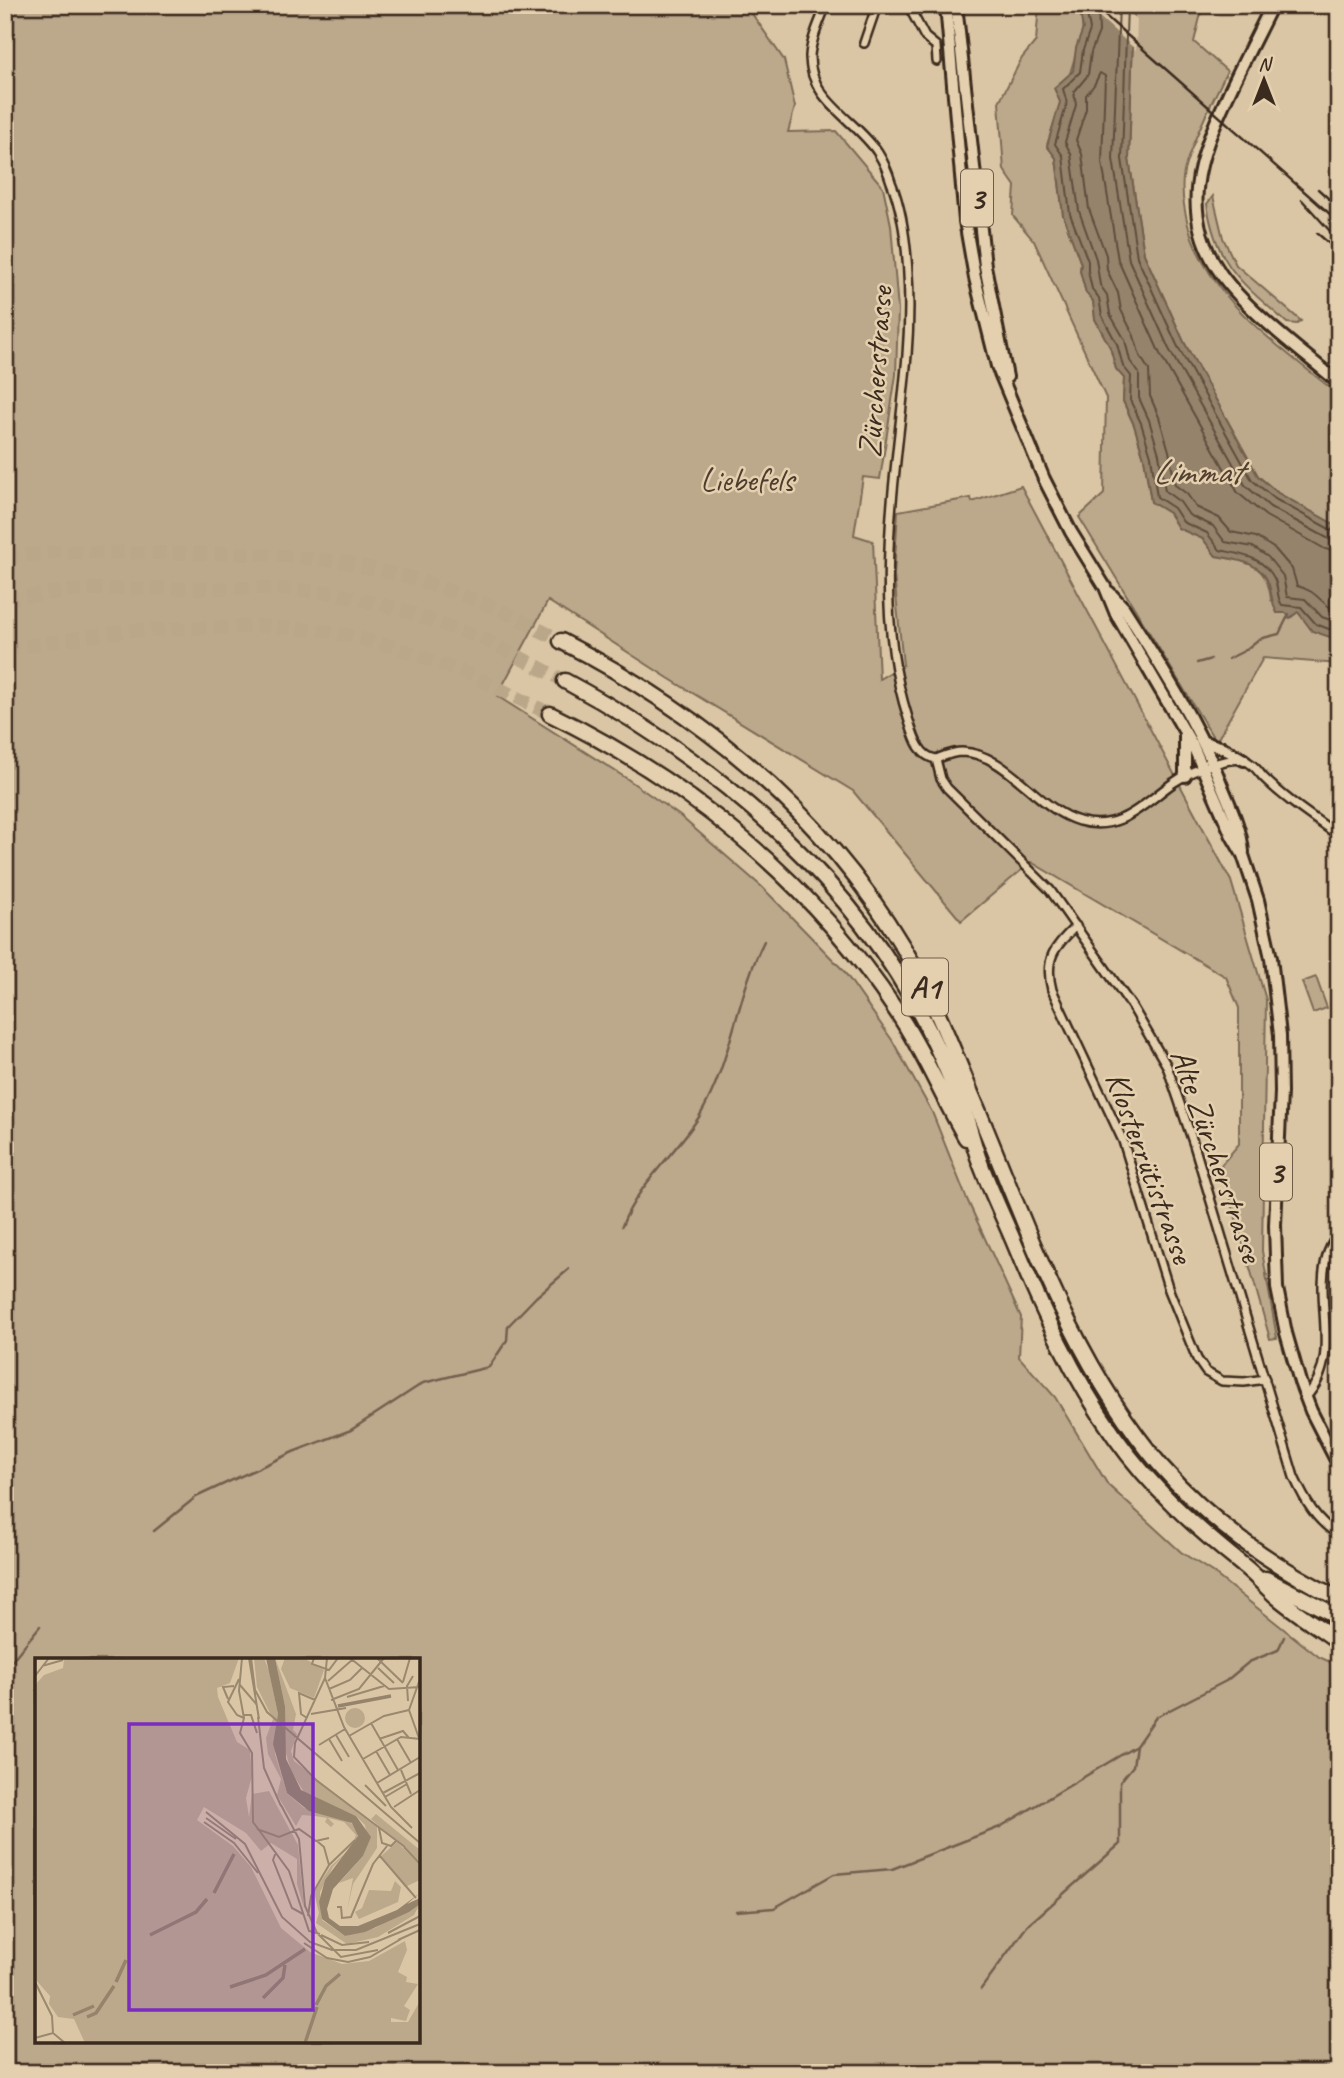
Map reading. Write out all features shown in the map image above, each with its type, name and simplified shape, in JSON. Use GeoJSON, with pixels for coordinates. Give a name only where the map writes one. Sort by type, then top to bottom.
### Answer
{"type":"FeatureCollection","features":[{"type":"Feature","properties":{"kind":"highway","name":"A1"},"geometry":{"type":"LineString","coordinates":[[561,641],[642,686],[726,745],[800,812],[850,869],[892,929],[928,994],[1057,1295],[1116,1405],[1161,1465],[1203,1508],[1251,1547],[1339,1599]]}},
{"type":"Feature","properties":{"kind":"highway","name":"A1"},"geometry":{"type":"LineString","coordinates":[[565,681],[654,732],[713,776],[788,842],[838,895],[886,957],[914,1002],[967,1120],[979,1159]]}},
{"type":"Feature","properties":{"kind":"highway","name":"A1"},"geometry":{"type":"LineString","coordinates":[[550,714],[601,740],[668,780],[730,827],[791,882],[844,940],[898,1013],[924,1056],[979,1159],[1045,1314],[1100,1416],[1163,1496],[1200,1531],[1247,1568],[1339,1617]]}},
{"type":"Feature","properties":{"kind":"highway"},"geometry":{"type":"LineString","coordinates":[[1247,1568],[1280,1599],[1339,1642]]}},
{"type":"Feature","properties":{"kind":"main road","name":"3"},"geometry":{"type":"LineString","coordinates":[[946,5],[965,221],[997,366],[1044,479],[1071,532],[1175,689],[1204,742],[1209,766],[1232,836],[1243,855],[1265,928],[1277,999],[1281,1078],[1275,1225],[1276,1272],[1286,1333],[1306,1397],[1339,1466]]}},
{"type":"Feature","properties":{"kind":"main road","name":"3"},"geometry":{"type":"LineString","coordinates":[[956,5],[985,265],[1009,390]]}},
{"type":"Feature","properties":{"kind":"main road"},"geometry":{"type":"LineString","coordinates":[[1272,5],[1203,153],[1197,187],[1199,223],[1211,256],[1233,288],[1339,383]]}},
{"type":"Feature","properties":{"kind":"main road","name":"3"},"geometry":{"type":"LineString","coordinates":[[1105,587],[1116,614],[1185,732],[1209,766]]}},
{"type":"Feature","properties":{"kind":"main road"},"geometry":{"type":"LineString","coordinates":[[1185,732],[1185,776]]}},
{"type":"Feature","properties":{"kind":"main road"},"geometry":{"type":"LineString","coordinates":[[1204,742],[1223,748],[1244,760]]}},
{"type":"Feature","properties":{"kind":"street","name":"Zürcherstrasse"},"geometry":{"type":"LineString","coordinates":[[826,5],[810,54],[814,80],[828,101],[878,152],[892,182],[900,209],[907,276],[907,353],[893,483],[888,597],[896,666],[912,733],[922,751],[928,757],[936,759]]}},
{"type":"Feature","properties":{"kind":"street"},"geometry":{"type":"LineString","coordinates":[[864,43],[877,5]]}},
{"type":"Feature","properties":{"kind":"street"},"geometry":{"type":"LineString","coordinates":[[908,5],[925,37],[936,46],[937,61]]}},
{"type":"Feature","properties":{"kind":"street"},"geometry":{"type":"LineString","coordinates":[[936,759],[957,752],[981,757],[1020,780],[1060,814],[1091,824],[1111,823],[1131,816],[1185,776],[1209,766],[1244,760],[1253,765],[1284,797],[1339,836]]}},
{"type":"Feature","properties":{"kind":"street","name":"Alte Zürcherstrasse"},"geometry":{"type":"LineString","coordinates":[[936,759],[941,779],[947,788],[1050,890],[1133,1008],[1167,1066],[1198,1158],[1294,1477],[1308,1507],[1318,1519],[1339,1535]]}},
{"type":"Feature","properties":{"kind":"street","name":"Klosterrütistrasse"},"geometry":{"type":"LineString","coordinates":[[1076,926],[1052,953],[1050,982],[1123,1141],[1169,1290],[1188,1339],[1201,1366],[1213,1378],[1235,1383],[1265,1379]]}},
{"type":"Feature","properties":{"kind":"street"},"geometry":{"type":"LineString","coordinates":[[1306,1397],[1316,1386],[1321,1374],[1325,1339],[1325,1268],[1329,1250],[1339,1232]]}},
{"type":"Feature","properties":{"kind":"green space","name":"Liebefels"},"geometry":{"type":"Polygon","coordinates":[[[5,5],[746,5],[784,60],[795,107],[788,132],[836,131],[883,187],[891,225],[898,310],[896,375],[880,479],[863,477],[854,535],[873,541],[879,679],[903,665],[894,575],[898,511],[971,498],[972,502],[1021,486],[1231,881],[1266,1000],[1262,1251],[1277,1338],[1270,1339],[1221,1165],[1239,1144],[1239,1008],[1226,977],[1031,862],[961,921],[853,791],[548,601],[497,696],[626,778],[680,816],[762,887],[843,970],[892,1040],[932,1112],[966,1197],[1021,1317],[1019,1357],[1055,1397],[1108,1485],[1181,1552],[1212,1572],[1319,1657],[1339,1666],[1339,2073],[5,2073],[5,5]]]}},
{"type":"Feature","properties":{"kind":"green space"},"geometry":{"type":"Polygon","coordinates":[[[1039,5],[1083,5],[1082,32],[1047,145],[1056,158],[1063,215],[1081,264],[1080,271],[1086,293],[1093,301],[1095,319],[1110,347],[1116,369],[1124,378],[1123,401],[1144,458],[1151,502],[1169,513],[1178,528],[1203,539],[1216,556],[1254,566],[1265,578],[1271,600],[1298,612],[1312,630],[1339,640],[1339,664],[1263,658],[1216,742],[1079,517],[1104,494],[1106,398],[1034,241],[1013,216],[1015,186],[1004,170],[999,102],[1022,58],[1036,41],[1039,5]]]}},
{"type":"Feature","properties":{"kind":"green space"},"geometry":{"type":"Polygon","coordinates":[[[1134,5],[1203,5],[1194,42],[1227,71],[1186,164],[1182,188],[1185,211],[1193,241],[1206,268],[1224,293],[1267,337],[1339,395],[1339,527],[1278,493],[1258,476],[1184,342],[1144,254],[1129,159],[1134,5]]]}},
{"type":"Feature","properties":{"kind":"green space"},"geometry":{"type":"Polygon","coordinates":[[[1213,196],[1223,238],[1236,265],[1301,321],[1297,324],[1287,323],[1257,297],[1225,259],[1211,225],[1207,204],[1213,196]]]}},
{"type":"Feature","properties":{"kind":"green space"},"geometry":{"type":"Polygon","coordinates":[[[1316,977],[1327,1008],[1313,1013],[1302,982],[1316,977]]]}},
{"type":"Feature","properties":{"kind":"water","name":"Limmat"},"geometry":{"type":"Polygon","coordinates":[[[1083,5],[1134,5],[1129,159],[1144,254],[1184,342],[1258,476],[1278,493],[1339,527],[1339,614],[1335,615],[1339,621],[1339,640],[1312,631],[1298,612],[1290,618],[1286,613],[1277,613],[1266,577],[1261,571],[1248,563],[1216,556],[1203,539],[1178,528],[1169,513],[1151,502],[1144,458],[1123,401],[1124,378],[1116,369],[1110,347],[1095,319],[1093,301],[1086,293],[1080,271],[1081,264],[1063,215],[1056,158],[1047,146],[1060,102],[1054,88],[1073,71],[1076,48],[1083,29],[1080,12],[1083,5]]]}},
{"type":"Feature","properties":{"kind":"pier"},"geometry":{"type":"Polygon","coordinates":[[[1086,5],[1121,5],[1137,19],[1136,50],[1086,5]]]}},
{"type":"Feature","properties":{"kind":"waterway"},"geometry":{"type":"LineString","coordinates":[[1228,659],[1259,639],[1279,634],[1289,614]]}},
{"type":"Feature","properties":{"kind":"waterway"},"geometry":{"type":"LineString","coordinates":[[1197,663],[1211,659]]}},
{"type":"Feature","properties":{"kind":"waterway"},"geometry":{"type":"LineString","coordinates":[[622,1226],[637,1196],[689,1131],[710,1096],[764,941]]}},
{"type":"Feature","properties":{"kind":"waterway"},"geometry":{"type":"LineString","coordinates":[[154,1531],[196,1497],[293,1452],[351,1430],[423,1383],[489,1367],[507,1340],[508,1326],[569,1269]]}},
{"type":"Feature","properties":{"kind":"waterway"},"geometry":{"type":"LineString","coordinates":[[5,1669],[40,1626]]}},
{"type":"Feature","properties":{"kind":"waterway"},"geometry":{"type":"LineString","coordinates":[[736,1911],[774,1908],[834,1874],[892,1869],[1000,1827],[1136,1746],[1156,1717],[1226,1681],[1249,1662],[1278,1650],[1284,1637]]}},
{"type":"Feature","properties":{"kind":"waterway"},"geometry":{"type":"LineString","coordinates":[[981,1989],[1027,1926],[1120,1844],[1120,1782],[1133,1766],[1136,1746]]}},
{"type":"Feature","properties":{"kind":"tunnel"},"geometry":{"type":"LineString","coordinates":[[5,558],[58,552],[261,554],[339,561],[413,578],[497,608],[561,641]]}},
{"type":"Feature","properties":{"kind":"tunnel"},"geometry":{"type":"LineString","coordinates":[[5,599],[86,589],[261,588],[334,593],[403,610],[486,640],[565,681]]}},
{"type":"Feature","properties":{"kind":"tunnel"},"geometry":{"type":"LineString","coordinates":[[5,649],[125,631],[261,626],[328,631],[392,646],[471,675],[550,714]]}},
{"type":"Feature","properties":{"kind":"railway"},"geometry":{"type":"LineString","coordinates":[[1093,5],[1339,222]]}},
{"type":"Feature","properties":{"kind":"railway"},"geometry":{"type":"LineString","coordinates":[[1318,189],[1339,208]]}},
{"type":"Feature","properties":{"kind":"railway"},"geometry":{"type":"LineString","coordinates":[[1302,200],[1339,241]]}},
{"type":"Feature","properties":{"kind":"railway"},"geometry":{"type":"LineString","coordinates":[[1317,233],[1339,252]]}}]}
